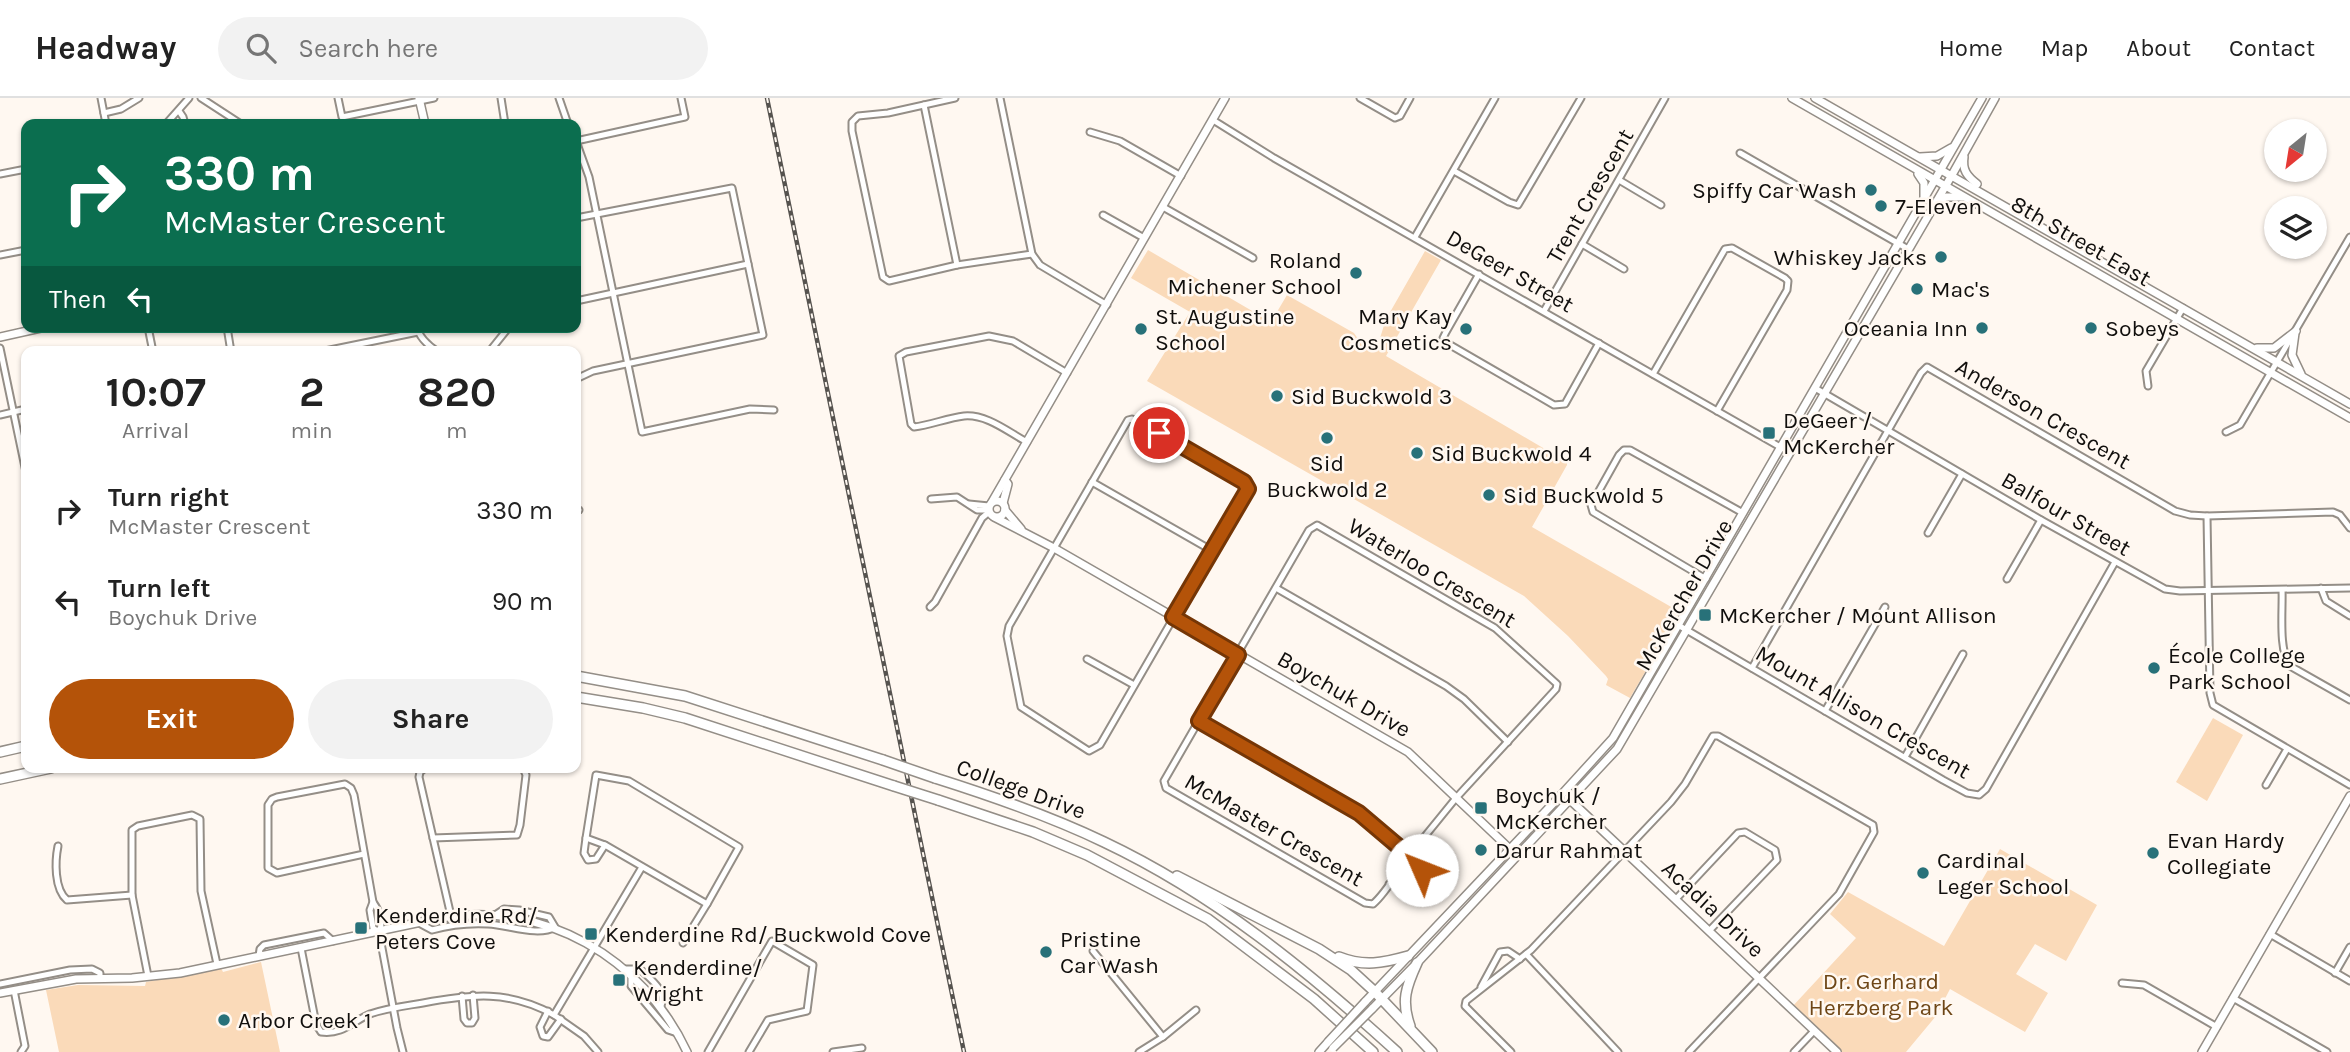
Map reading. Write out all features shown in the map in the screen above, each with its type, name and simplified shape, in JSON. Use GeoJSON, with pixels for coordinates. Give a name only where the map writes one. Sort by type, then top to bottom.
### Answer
{"type":"FeatureCollection","features":[{"type":"Feature","properties":{"kind":"highway","name":"College Drive"},"geometry":{"type":"LineString","coordinates":[[581,677],[685,696],[747,715],[1055,820],[1107,843],[1228,914],[1322,986],[1397,1052]]}},
{"type":"Feature","properties":{"kind":"highway","name":"College Drive"},"geometry":{"type":"LineString","coordinates":[[581,698],[685,718],[938,800],[1087,855],[1208,919],[1314,999],[1373,1052]]}},
{"type":"Feature","properties":{"kind":"highway"},"geometry":{"type":"LineString","coordinates":[[0,752],[21,747]]}},
{"type":"Feature","properties":{"kind":"highway"},"geometry":{"type":"LineString","coordinates":[[0,779],[28,773]]}},
{"type":"Feature","properties":{"kind":"highway"},"geometry":{"type":"LineString","coordinates":[[1107,843],[1159,866],[1319,949],[1354,963],[1376,964],[1409,956]]}},
{"type":"Feature","properties":{"kind":"highway"},"geometry":{"type":"LineString","coordinates":[[1319,949],[1361,978],[1432,1052]]}},
{"type":"Feature","properties":{"kind":"highway"},"geometry":{"type":"LineString","coordinates":[[1412,1031],[1407,1017],[1406,985],[1417,963]]}},
{"type":"Feature","properties":{"kind":"highway"},"geometry":{"type":"LineString","coordinates":[[1314,999],[1366,1052]]}},
{"type":"Feature","properties":{"kind":"main road"},"geometry":{"type":"LineString","coordinates":[[991,511],[1005,480],[1226,98]]}},
{"type":"Feature","properties":{"kind":"main road","name":"8th Street East"},"geometry":{"type":"LineString","coordinates":[[1792,98],[2350,418]]}},
{"type":"Feature","properties":{"kind":"main road","name":"8th Street East"},"geometry":{"type":"LineString","coordinates":[[1815,98],[1832,104],[1918,157],[2350,404]]}},
{"type":"Feature","properties":{"kind":"main road","name":"McKercher Drive"},"geometry":{"type":"LineString","coordinates":[[1318,1052],[1330,1047],[1372,1009],[1378,996],[1409,956],[1612,738],[1982,98]]}},
{"type":"Feature","properties":{"kind":"main road","name":"McKercher Drive"},"geometry":{"type":"LineString","coordinates":[[1330,1047],[1365,1002],[1378,996],[1417,963],[1617,749],[1952,175],[1994,98]]}},
{"type":"Feature","properties":{"kind":"main road"},"geometry":{"type":"LineString","coordinates":[[420,99],[424,119]]}},
{"type":"Feature","properties":{"kind":"main road"},"geometry":{"type":"LineString","coordinates":[[1918,157],[1939,156],[1947,152],[1958,139]]}},
{"type":"Feature","properties":{"kind":"main road"},"geometry":{"type":"LineString","coordinates":[[1964,152],[1962,166],[1967,176],[1993,198]]}},
{"type":"Feature","properties":{"kind":"main road"},"geometry":{"type":"LineString","coordinates":[[1913,168],[1923,180],[1924,199]]}},
{"type":"Feature","properties":{"kind":"main road"},"geometry":{"type":"LineString","coordinates":[[1936,202],[1946,197],[1968,197]]}},
{"type":"Feature","properties":{"kind":"main road"},"geometry":{"type":"LineString","coordinates":[[2252,347],[2274,348],[2296,331]]}},
{"type":"Feature","properties":{"kind":"main road"},"geometry":{"type":"LineString","coordinates":[[2296,331],[2292,355],[2301,375]]}},
{"type":"Feature","properties":{"kind":"main road"},"geometry":{"type":"LineString","coordinates":[[0,337],[21,332]]}},
{"type":"Feature","properties":{"kind":"main road"},"geometry":{"type":"LineString","coordinates":[[991,511],[1001,516],[1007,484],[1005,480]]}},
{"type":"Feature","properties":{"kind":"main road"},"geometry":{"type":"LineString","coordinates":[[991,511],[999,500],[1004,507]]}},
{"type":"Feature","properties":{"kind":"main road","name":"Boychuk Drive"},"geometry":{"type":"LineString","coordinates":[[1004,507],[1022,530]]}},
{"type":"Feature","properties":{"kind":"main road","name":"Boychuk Drive"},"geometry":{"type":"LineString","coordinates":[[991,511],[1010,526],[1054,548],[1408,752],[1517,856]]}},
{"type":"Feature","properties":{"kind":"main road","name":"Acadia Drive"},"geometry":{"type":"LineString","coordinates":[[1563,793],[1837,1052]]}},
{"type":"Feature","properties":{"kind":"main road"},"geometry":{"type":"LineString","coordinates":[[2202,1052],[2350,796]]}},
{"type":"Feature","properties":{"kind":"main road"},"geometry":{"type":"LineString","coordinates":[[0,993],[76,979],[180,973],[451,916],[495,915],[555,927],[594,946],[628,971],[661,1006],[687,1052]]}},
{"type":"Feature","properties":{"kind":"street"},"geometry":{"type":"LineString","coordinates":[[101,98],[105,119]]}},
{"type":"Feature","properties":{"kind":"street"},"geometry":{"type":"LineString","coordinates":[[104,113],[121,109],[139,98]]}},
{"type":"Feature","properties":{"kind":"street"},"geometry":{"type":"LineString","coordinates":[[171,119],[189,98]]}},
{"type":"Feature","properties":{"kind":"street"},"geometry":{"type":"LineString","coordinates":[[201,98],[233,119]]}},
{"type":"Feature","properties":{"kind":"street"},"geometry":{"type":"LineString","coordinates":[[338,98],[342,117],[434,98]]}},
{"type":"Feature","properties":{"kind":"street"},"geometry":{"type":"LineString","coordinates":[[501,98],[504,119]]}},
{"type":"Feature","properties":{"kind":"street"},"geometry":{"type":"LineString","coordinates":[[559,98],[566,119]]}},
{"type":"Feature","properties":{"kind":"street"},"geometry":{"type":"LineString","coordinates":[[581,140],[685,117],[681,98]]}},
{"type":"Feature","properties":{"kind":"street"},"geometry":{"type":"LineString","coordinates":[[955,98],[858,116],[852,122],[883,277],[885,280],[957,265],[1032,254]]}},
{"type":"Feature","properties":{"kind":"street"},"geometry":{"type":"LineString","coordinates":[[1000,98],[1032,254],[1040,265],[1107,305]]}},
{"type":"Feature","properties":{"kind":"street"},"geometry":{"type":"LineString","coordinates":[[1360,98],[1395,118],[1400,116],[1410,98]]}},
{"type":"Feature","properties":{"kind":"street"},"geometry":{"type":"LineString","coordinates":[[1415,237],[1495,98]]}},
{"type":"Feature","properties":{"kind":"street"},"geometry":{"type":"LineString","coordinates":[[1454,171],[1518,205],[1581,98]]}},
{"type":"Feature","properties":{"kind":"street","name":"Trent Crescent"},"geometry":{"type":"LineString","coordinates":[[1544,311],[1665,98]]}},
{"type":"Feature","properties":{"kind":"street"},"geometry":{"type":"LineString","coordinates":[[924,105],[957,265]]}},
{"type":"Feature","properties":{"kind":"street"},"geometry":{"type":"LineString","coordinates":[[178,111],[184,119]]}},
{"type":"Feature","properties":{"kind":"street","name":"DeGeer Street"},"geometry":{"type":"LineString","coordinates":[[1213,120],[1789,452]]}},
{"type":"Feature","properties":{"kind":"street"},"geometry":{"type":"LineString","coordinates":[[1090,132],[1120,141],[1181,176]]}},
{"type":"Feature","properties":{"kind":"street"},"geometry":{"type":"LineString","coordinates":[[1740,153],[1908,249]]}},
{"type":"Feature","properties":{"kind":"street"},"geometry":{"type":"LineString","coordinates":[[581,155],[589,177],[642,432],[750,409],[774,410]]}},
{"type":"Feature","properties":{"kind":"street"},"geometry":{"type":"LineString","coordinates":[[0,174],[21,170]]}},
{"type":"Feature","properties":{"kind":"street"},"geometry":{"type":"LineString","coordinates":[[1619,180],[1661,205]]}},
{"type":"Feature","properties":{"kind":"street"},"geometry":{"type":"LineString","coordinates":[[581,217],[732,188],[763,335],[628,365],[593,370],[581,376]]}},
{"type":"Feature","properties":{"kind":"street"},"geometry":{"type":"LineString","coordinates":[[1163,207],[1253,258]]}},
{"type":"Feature","properties":{"kind":"street"},"geometry":{"type":"LineString","coordinates":[[1103,215],[1144,238]]}},
{"type":"Feature","properties":{"kind":"street"},"geometry":{"type":"LineString","coordinates":[[2226,432],[2240,425],[2350,237]]}},
{"type":"Feature","properties":{"kind":"street"},"geometry":{"type":"LineString","coordinates":[[1582,244],[1624,269]]}},
{"type":"Feature","properties":{"kind":"street"},"geometry":{"type":"LineString","coordinates":[[1653,374],[1725,249],[1732,248],[1785,278],[1788,281],[1787,290],[1717,411]]}},
{"type":"Feature","properties":{"kind":"street"},"geometry":{"type":"LineString","coordinates":[[0,255],[21,251]]}},
{"type":"Feature","properties":{"kind":"street"},"geometry":{"type":"LineString","coordinates":[[581,300],[748,264]]}},
{"type":"Feature","properties":{"kind":"street"},"geometry":{"type":"LineString","coordinates":[[1479,274],[1443,338],[1445,342],[1554,405],[1565,404],[1599,343]]}},
{"type":"Feature","properties":{"kind":"street"},"geometry":{"type":"LineString","coordinates":[[2148,386],[2146,371],[2183,307]]}},
{"type":"Feature","properties":{"kind":"street"},"geometry":{"type":"LineString","coordinates":[[346,346],[404,333]]}},
{"type":"Feature","properties":{"kind":"street"},"geometry":{"type":"LineString","coordinates":[[1027,442],[985,419],[974,416],[963,416],[914,428],[911,424],[899,356],[906,352],[989,336],[1013,341],[1068,373]]}},
{"type":"Feature","properties":{"kind":"street"},"geometry":{"type":"LineString","coordinates":[[0,348],[21,449]]}},
{"type":"Feature","properties":{"kind":"street","name":"Anderson Crescent"},"geometry":{"type":"LineString","coordinates":[[1752,668],[1921,373],[1927,367],[2175,511],[2190,516],[2333,512],[2340,515],[2350,528]]}},
{"type":"Feature","properties":{"kind":"street","name":"Balfour Street"},"geometry":{"type":"LineString","coordinates":[[1815,388],[2165,589],[2350,588]]}},
{"type":"Feature","properties":{"kind":"street"},"geometry":{"type":"LineString","coordinates":[[0,415],[21,410]]}},
{"type":"Feature","properties":{"kind":"street"},"geometry":{"type":"LineString","coordinates":[[1128,420],[1138,420],[1247,485],[1248,489],[1100,745],[1089,751],[1021,707],[1007,636],[1009,626],[1092,482],[1128,420]]}},
{"type":"Feature","properties":{"kind":"street"},"geometry":{"type":"LineString","coordinates":[[1706,579],[1593,512],[1591,505],[1619,455],[1624,450],[1630,450],[1743,513]]}},
{"type":"Feature","properties":{"kind":"street"},"geometry":{"type":"LineString","coordinates":[[1928,533],[1962,474]]}},
{"type":"Feature","properties":{"kind":"street"},"geometry":{"type":"LineString","coordinates":[[1092,482],[1211,550]]}},
{"type":"Feature","properties":{"kind":"street"},"geometry":{"type":"LineString","coordinates":[[931,499],[957,497],[991,511]]}},
{"type":"Feature","properties":{"kind":"street"},"geometry":{"type":"LineString","coordinates":[[930,607],[977,531],[982,517],[991,511]]}},
{"type":"Feature","properties":{"kind":"street"},"geometry":{"type":"LineString","coordinates":[[2207,516],[2210,693],[2213,705],[2350,785]]}},
{"type":"Feature","properties":{"kind":"street"},"geometry":{"type":"LineString","coordinates":[[2007,579],[2041,520]]}},
{"type":"Feature","properties":{"kind":"street","name":"Waterloo Crescent"},"geometry":{"type":"LineString","coordinates":[[1238,655],[1309,530],[1317,525],[1495,628],[1557,684],[1553,695],[1455,798]]}},
{"type":"Feature","properties":{"kind":"street","name":"Mount Allison Crescent"},"geometry":{"type":"LineString","coordinates":[[1678,625],[1967,793],[1979,795],[1986,789],[2115,562]]}},
{"type":"Feature","properties":{"kind":"street"},"geometry":{"type":"LineString","coordinates":[[1276,588],[1446,686],[1464,699],[1508,742]]}},
{"type":"Feature","properties":{"kind":"street"},"geometry":{"type":"LineString","coordinates":[[2321,589],[2326,601],[2350,616]]}},
{"type":"Feature","properties":{"kind":"street"},"geometry":{"type":"LineString","coordinates":[[2282,590],[2286,661],[2290,666],[2350,700]]}},
{"type":"Feature","properties":{"kind":"street"},"geometry":{"type":"LineString","coordinates":[[1825,710],[1885,607]]}},
{"type":"Feature","properties":{"kind":"street"},"geometry":{"type":"LineString","coordinates":[[1905,757],[1963,654]]}},
{"type":"Feature","properties":{"kind":"street","name":"McMaster Crescent"},"geometry":{"type":"LineString","coordinates":[[1238,655],[1164,781],[1166,788],[1365,903],[1373,904],[1455,798]]}},
{"type":"Feature","properties":{"kind":"street"},"geometry":{"type":"LineString","coordinates":[[1087,659],[1134,685]]}},
{"type":"Feature","properties":{"kind":"street"},"geometry":{"type":"LineString","coordinates":[[1199,721],[1359,813],[1408,857]]}},
{"type":"Feature","properties":{"kind":"street"},"geometry":{"type":"LineString","coordinates":[[1511,1052],[1465,1006],[1466,1001],[1526,954],[1624,852],[1679,794],[1713,736],[1718,736],[1873,825],[1874,832],[1839,894],[1689,1052]]}},
{"type":"Feature","properties":{"kind":"street"},"geometry":{"type":"LineString","coordinates":[[2266,785],[2287,749]]}},
{"type":"Feature","properties":{"kind":"street"},"geometry":{"type":"LineString","coordinates":[[420,773],[451,916]]}},
{"type":"Feature","properties":{"kind":"street"},"geometry":{"type":"LineString","coordinates":[[433,838],[517,835],[525,773]]}},
{"type":"Feature","properties":{"kind":"street"},"geometry":{"type":"LineString","coordinates":[[605,845],[596,859],[588,860],[584,853],[596,775],[629,781],[739,847],[683,943]]}},
{"type":"Feature","properties":{"kind":"street"},"geometry":{"type":"LineString","coordinates":[[364,854],[277,873],[271,872],[268,868],[268,805],[277,797],[345,784],[351,788],[354,795],[373,902],[370,910],[373,928],[379,932],[403,1052]]}},
{"type":"Feature","properties":{"kind":"street"},"geometry":{"type":"LineString","coordinates":[[148,976],[132,895],[132,830],[138,826],[192,815],[200,819],[201,891],[217,964]]}},
{"type":"Feature","properties":{"kind":"street"},"geometry":{"type":"LineString","coordinates":[[1676,898],[1738,833],[1745,832],[1775,849],[1777,860],[1709,931]]}},
{"type":"Feature","properties":{"kind":"street"},"geometry":{"type":"LineString","coordinates":[[586,838],[605,845],[707,904]]}},
{"type":"Feature","properties":{"kind":"street"},"geometry":{"type":"LineString","coordinates":[[58,846],[55,862],[62,896],[67,900],[132,895]]}},
{"type":"Feature","properties":{"kind":"street","name":"McMaster Crescent"},"geometry":{"type":"LineString","coordinates":[[1389,884],[1398,886],[1422,870],[1418,863],[1408,857]]}},
{"type":"Feature","properties":{"kind":"street"},"geometry":{"type":"LineString","coordinates":[[561,1019],[552,1034],[543,1036],[540,1027],[642,867]]}},
{"type":"Feature","properties":{"kind":"street"},"geometry":{"type":"LineString","coordinates":[[419,923],[432,930],[489,924],[542,933],[555,927]]}},
{"type":"Feature","properties":{"kind":"street"},"geometry":{"type":"LineString","coordinates":[[259,956],[264,945],[324,933],[333,941]]}},
{"type":"Feature","properties":{"kind":"street"},"geometry":{"type":"LineString","coordinates":[[2270,934],[2350,981]]}},
{"type":"Feature","properties":{"kind":"street"},"geometry":{"type":"LineString","coordinates":[[708,1052],[772,941],[813,965],[807,1011],[768,1020],[749,1052]]}},
{"type":"Feature","properties":{"kind":"street"},"geometry":{"type":"LineString","coordinates":[[302,947],[316,1024],[321,1032],[350,1028],[368,1015],[393,1008],[473,995],[511,998],[551,1013],[584,1036],[598,1052]]}},
{"type":"Feature","properties":{"kind":"street"},"geometry":{"type":"LineString","coordinates":[[2335,973],[2350,947]]}},
{"type":"Feature","properties":{"kind":"street"},"geometry":{"type":"LineString","coordinates":[[1093,951],[1163,1037]]}},
{"type":"Feature","properties":{"kind":"street"},"geometry":{"type":"LineString","coordinates":[[1479,991],[1500,952],[1508,951],[1520,959]]}},
{"type":"Feature","properties":{"kind":"street"},"geometry":{"type":"LineString","coordinates":[[1526,954],[1618,1052]]}},
{"type":"Feature","properties":{"kind":"street"},"geometry":{"type":"LineString","coordinates":[[0,984],[92,968],[100,973],[100,978]]}},
{"type":"Feature","properties":{"kind":"street"},"geometry":{"type":"LineString","coordinates":[[628,971],[631,986],[668,1030],[677,1032]]}},
{"type":"Feature","properties":{"kind":"street"},"geometry":{"type":"LineString","coordinates":[[2122,983],[2144,985],[2217,1027]]}},
{"type":"Feature","properties":{"kind":"street"},"geometry":{"type":"LineString","coordinates":[[14,990],[25,1045],[22,1052]]}},
{"type":"Feature","properties":{"kind":"street"},"geometry":{"type":"LineString","coordinates":[[462,996],[464,1019],[467,1023],[472,1023],[475,1018],[473,995]]}},
{"type":"Feature","properties":{"kind":"street"},"geometry":{"type":"LineString","coordinates":[[2233,998],[2327,1052]]}},
{"type":"Feature","properties":{"kind":"street"},"geometry":{"type":"LineString","coordinates":[[1139,1052],[1163,1037],[1196,1010]]}},
{"type":"Feature","properties":{"kind":"street"},"geometry":{"type":"LineString","coordinates":[[1794,1052],[1814,1031]]}},
{"type":"Feature","properties":{"kind":"street"},"geometry":{"type":"LineString","coordinates":[[833,1052],[862,1048]]}},
{"type":"Feature","properties":{"kind":"green space"},"geometry":{"type":"Polygon","coordinates":[[[1148,250],[1271,322],[1287,295],[1354,333],[1362,345],[1377,348],[1385,322],[1381,320],[1385,313],[1389,314],[1425,251],[1441,260],[1386,356],[1567,462],[1532,527],[1680,612],[1630,698],[1606,685],[1606,676],[1524,596],[1147,381],[1190,312],[1131,278],[1148,250]]]}},
{"type":"Feature","properties":{"kind":"green space"},"geometry":{"type":"Polygon","coordinates":[[[2213,718],[2243,735],[2207,801],[2176,782],[2213,718]]]}},
{"type":"Feature","properties":{"kind":"green space","name":"Dr. Gerhard Herzberg Park"},"geometry":{"type":"Polygon","coordinates":[[[2000,849],[2097,905],[2066,961],[2035,944],[2016,974],[2048,993],[2025,1032],[1950,989],[1936,1016],[1906,1052],[1837,1052],[1791,1008],[1856,938],[1830,914],[1848,892],[1944,946],[2000,849]]]}},
{"type":"Feature","properties":{"kind":"green space"},"geometry":{"type":"Polygon","coordinates":[[[261,962],[280,1052],[59,1052],[46,990],[78,985],[145,986],[146,982],[221,968],[223,972],[261,962]]]}},
{"type":"Feature","properties":{"kind":"railway"},"geometry":{"type":"LineString","coordinates":[[767,98],[964,1052]]}},
{"type":"Feature","properties":{"kind":"place","name":"Spiffy Car Wash"},"geometry":{"type":"Point","coordinates":[1871,190]}},
{"type":"Feature","properties":{"kind":"place","name":"7-Eleven"},"geometry":{"type":"Point","coordinates":[1881,206]}},
{"type":"Feature","properties":{"kind":"place","name":"Whiskey Jacks"},"geometry":{"type":"Point","coordinates":[1941,257]}},
{"type":"Feature","properties":{"kind":"place","name":"Roland Michener School"},"geometry":{"type":"Point","coordinates":[1356,273]}},
{"type":"Feature","properties":{"kind":"place","name":"Mac's"},"geometry":{"type":"Point","coordinates":[1917,289]}},
{"type":"Feature","properties":{"kind":"place","name":"Oceania Inn"},"geometry":{"type":"Point","coordinates":[1982,328]}},
{"type":"Feature","properties":{"kind":"place","name":"Sobeys"},"geometry":{"type":"Point","coordinates":[2091,328]}},
{"type":"Feature","properties":{"kind":"place","name":"St. Augustine School"},"geometry":{"type":"Point","coordinates":[1141,329]}},
{"type":"Feature","properties":{"kind":"place","name":"Mary Kay Cosmetics"},"geometry":{"type":"Point","coordinates":[1466,329]}},
{"type":"Feature","properties":{"kind":"place","name":"Sid Buckwold 3"},"geometry":{"type":"Point","coordinates":[1277,396]}},
{"type":"Feature","properties":{"kind":"place","name":"DeGeer / McKercher"},"geometry":{"type":"Point","coordinates":[1769,433]}},
{"type":"Feature","properties":{"kind":"place","name":"Sid Buckwold 2"},"geometry":{"type":"Point","coordinates":[1327,438]}},
{"type":"Feature","properties":{"kind":"place","name":"Sid Buckwold 4"},"geometry":{"type":"Point","coordinates":[1417,453]}},
{"type":"Feature","properties":{"kind":"place","name":"Sid Buckwold 5"},"geometry":{"type":"Point","coordinates":[1489,495]}},
{"type":"Feature","properties":{"kind":"place","name":"McKercher / Mount Allison"},"geometry":{"type":"Point","coordinates":[1705,615]}},
{"type":"Feature","properties":{"kind":"place","name":"École College Park School"},"geometry":{"type":"Point","coordinates":[2154,668]}},
{"type":"Feature","properties":{"kind":"place","name":"Boychuk / McKercher"},"geometry":{"type":"Point","coordinates":[1481,808]}},
{"type":"Feature","properties":{"kind":"place","name":"Darur Rahmat"},"geometry":{"type":"Point","coordinates":[1481,850]}},
{"type":"Feature","properties":{"kind":"place","name":"Evan Hardy Collegiate"},"geometry":{"type":"Point","coordinates":[2153,853]}},
{"type":"Feature","properties":{"kind":"place","name":"Cardinal Leger School"},"geometry":{"type":"Point","coordinates":[1923,873]}},
{"type":"Feature","properties":{"kind":"place","name":"Kenderdine Rd/ Peters Cove"},"geometry":{"type":"Point","coordinates":[361,928]}},
{"type":"Feature","properties":{"kind":"place","name":"Kenderdine Rd/ Buckwold Cove"},"geometry":{"type":"Point","coordinates":[591,934]}},
{"type":"Feature","properties":{"kind":"place","name":"Pristine Car Wash"},"geometry":{"type":"Point","coordinates":[1046,952]}},
{"type":"Feature","properties":{"kind":"place","name":"Kenderdine/ Wright"},"geometry":{"type":"Point","coordinates":[619,980]}},
{"type":"Feature","properties":{"kind":"place","name":"Arbor Creek 1"},"geometry":{"type":"Point","coordinates":[224,1020]}},
{"type":"Feature","properties":{"kind":"route"},"geometry":{"type":"LineString","coordinates":[[1159,433],[1244,482],[1248,489],[1173,617],[1238,655],[1199,721],[1359,813],[1418,863],[1422,870]]}}]}
